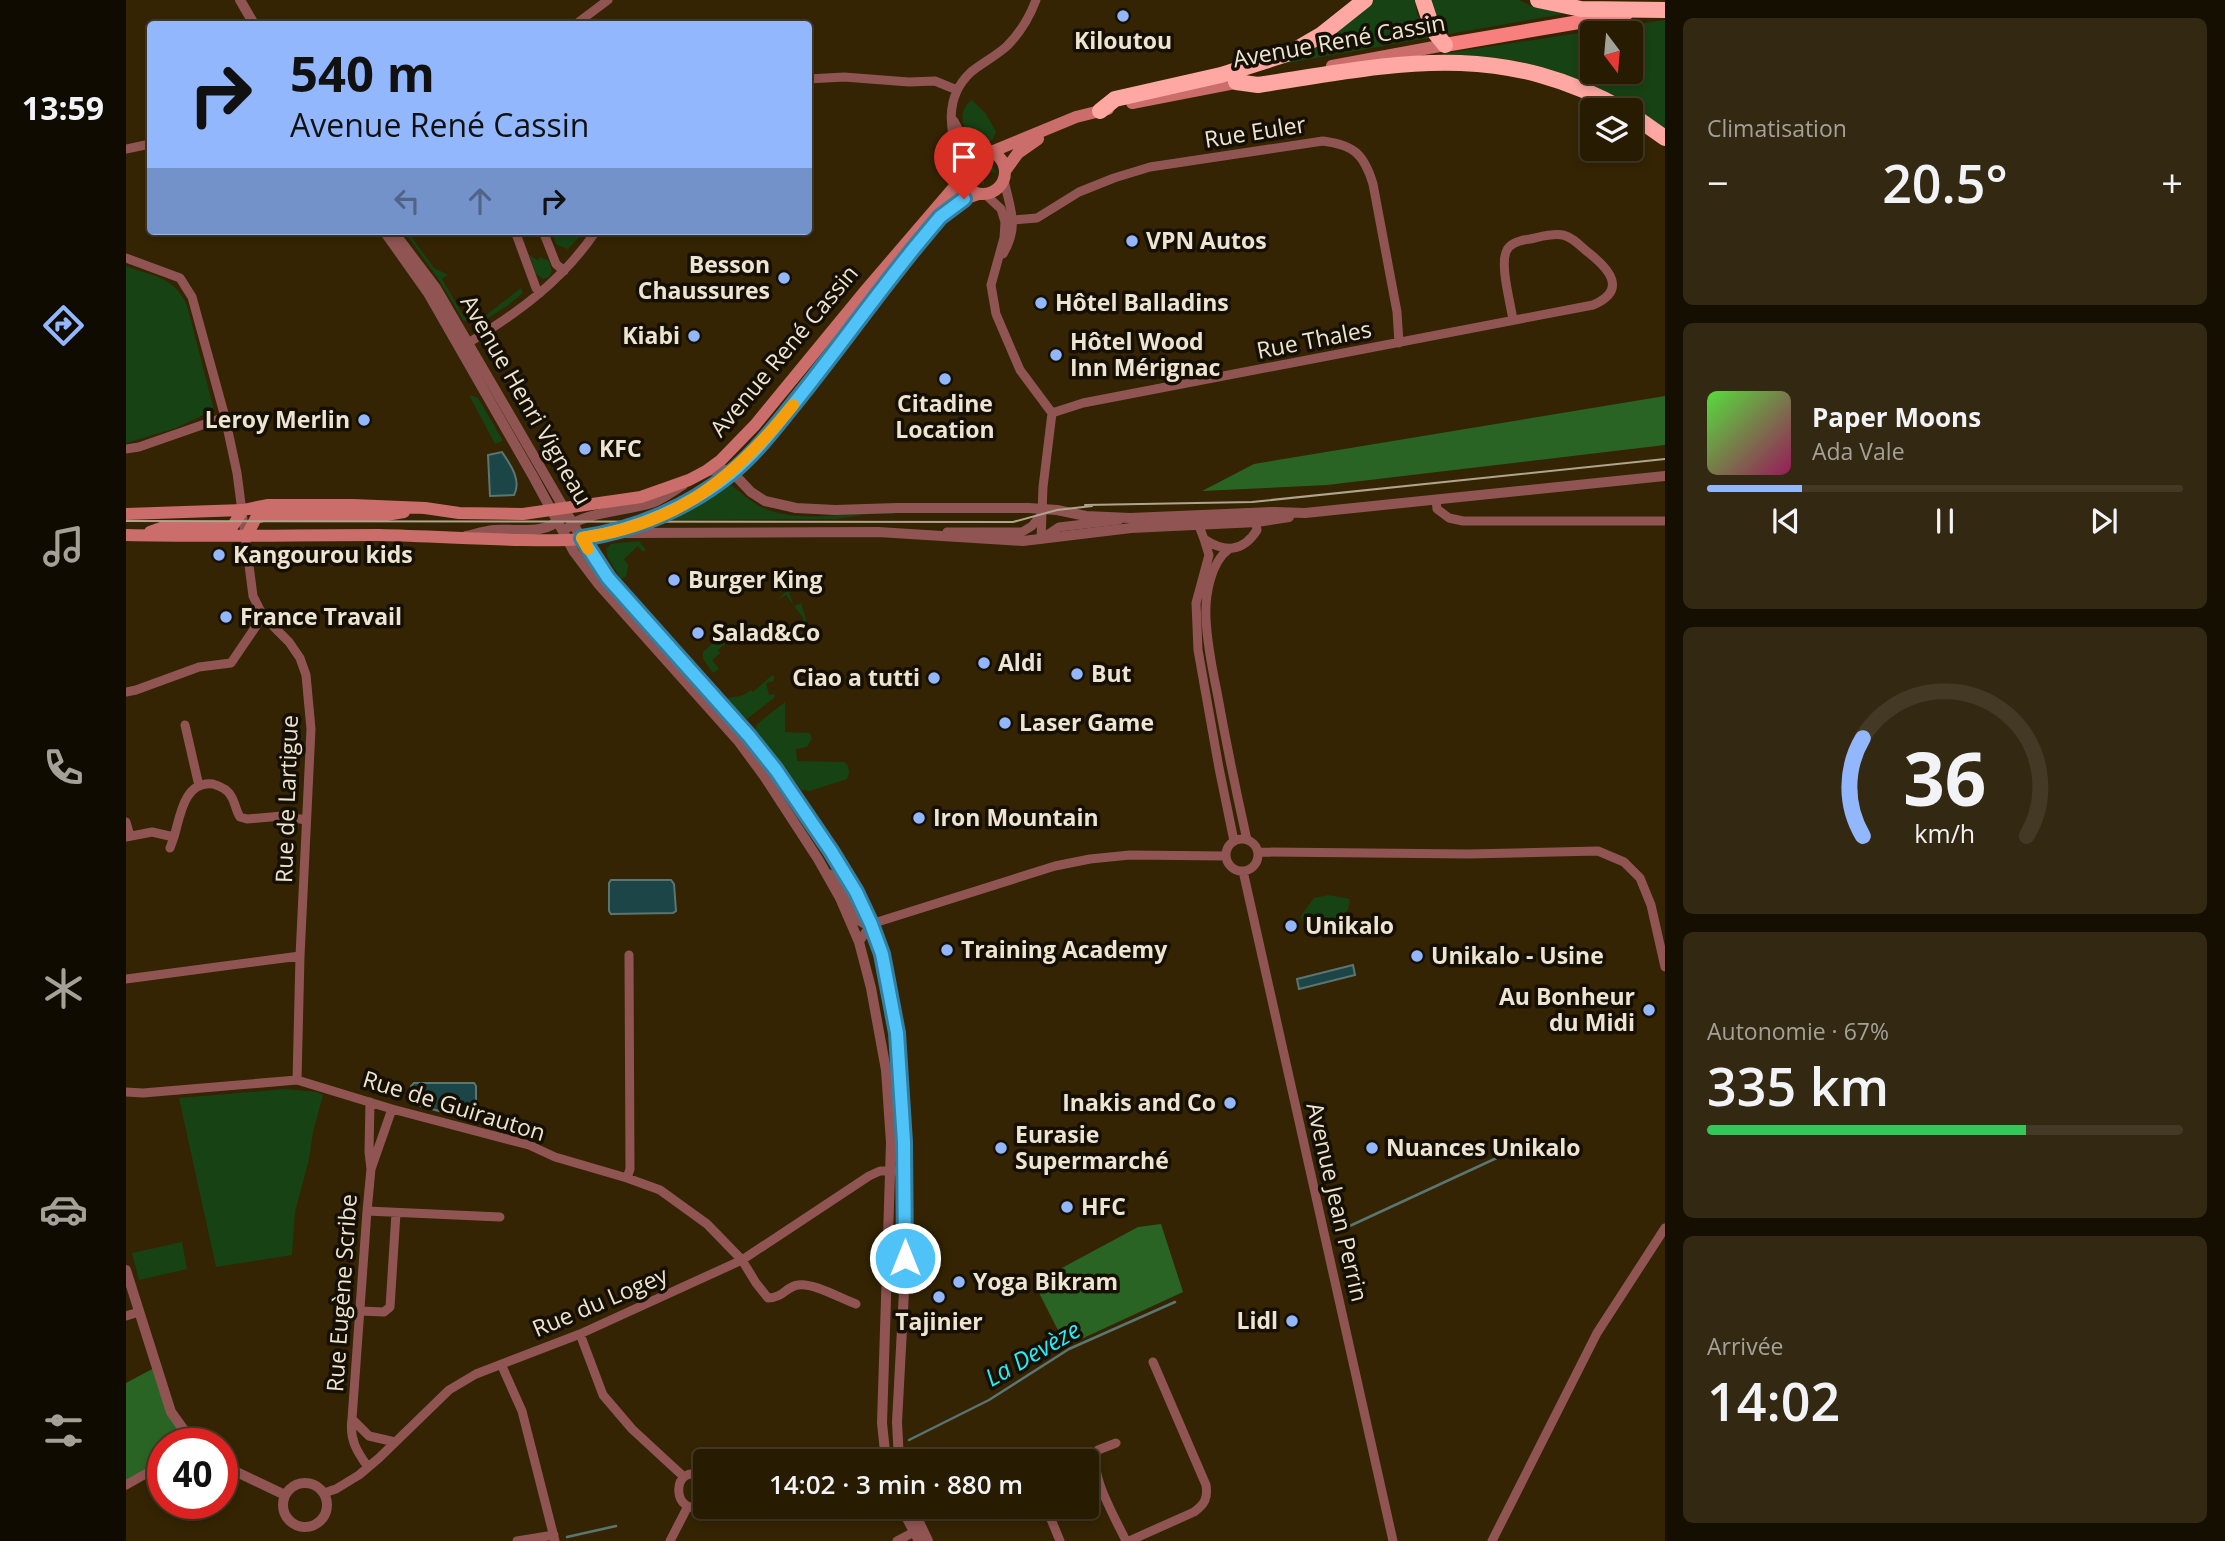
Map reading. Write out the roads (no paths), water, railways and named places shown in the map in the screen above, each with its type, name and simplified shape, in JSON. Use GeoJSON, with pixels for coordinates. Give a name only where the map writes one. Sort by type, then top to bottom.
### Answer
{"type":"FeatureCollection","features":[{"type":"Feature","properties":{"kind":"highway"},"geometry":{"type":"LineString","coordinates":[[1100,111],[1115,99],[1222,75],[1290,53],[1321,35],[1365,0]]}},
{"type":"Feature","properties":{"kind":"highway"},"geometry":{"type":"LineString","coordinates":[[1423,0],[1433,30],[1445,45]]}},
{"type":"Feature","properties":{"kind":"highway"},"geometry":{"type":"LineString","coordinates":[[1538,0],[1581,9],[1661,9]]}},
{"type":"Feature","properties":{"kind":"highway"},"geometry":{"type":"LineString","coordinates":[[1236,82],[1258,85],[1401,63],[1444,61],[1482,63],[1549,77],[1599,98]]}},
{"type":"Feature","properties":{"kind":"highway"},"geometry":{"type":"LineString","coordinates":[[1643,122],[1665,138]]}},
{"type":"Feature","properties":{"kind":"main road","name":"Avenue René Cassin"},"geometry":{"type":"LineString","coordinates":[[985,151],[1100,111],[1236,82],[1661,9]]}},
{"type":"Feature","properties":{"kind":"main road","name":"Avenue René Cassin"},"geometry":{"type":"LineString","coordinates":[[1004,175],[1023,149],[1065,122]]}},
{"type":"Feature","properties":{"kind":"main road"},"geometry":{"type":"LineString","coordinates":[[985,151],[1001,159],[1004,175],[997,190],[982,194],[968,188],[962,178],[963,163],[967,158],[985,151]]}},
{"type":"Feature","properties":{"kind":"main road","name":"Avenue René Cassin"},"geometry":{"type":"LineString","coordinates":[[425,508],[477,514],[554,516],[565,508],[641,497],[706,471],[736,445],[773,404],[962,178]]}},
{"type":"Feature","properties":{"kind":"main road","name":"Avenue René Cassin"},"geometry":{"type":"LineString","coordinates":[[140,535],[567,540],[605,535],[678,508],[732,472],[770,433],[940,217],[957,203],[982,194]]}},
{"type":"Feature","properties":{"kind":"main road"},"geometry":{"type":"LineString","coordinates":[[126,514],[243,510],[267,505],[425,508]]}},
{"type":"Feature","properties":{"kind":"main road"},"geometry":{"type":"LineString","coordinates":[[246,537],[256,518],[267,515],[386,515],[425,508]]}},
{"type":"Feature","properties":{"kind":"main road"},"geometry":{"type":"LineString","coordinates":[[126,535],[140,535],[164,527],[232,527],[243,510]]}},
{"type":"Feature","properties":{"kind":"street"},"geometry":{"type":"LineString","coordinates":[[240,0],[252,21]]}},
{"type":"Feature","properties":{"kind":"street"},"geometry":{"type":"LineString","coordinates":[[580,21],[608,0]]}},
{"type":"Feature","properties":{"kind":"street"},"geometry":{"type":"LineString","coordinates":[[963,163],[951,129],[957,90],[974,70],[1012,40],[1037,0]]}},
{"type":"Feature","properties":{"kind":"street"},"geometry":{"type":"LineString","coordinates":[[812,79],[844,77],[909,82],[935,81],[957,90]]}},
{"type":"Feature","properties":{"kind":"street"},"geometry":{"type":"LineString","coordinates":[[952,109],[962,138],[971,147],[985,151]]}},
{"type":"Feature","properties":{"kind":"street","name":"Rue Euler"},"geometry":{"type":"LineString","coordinates":[[1014,220],[1037,218],[1079,192],[1150,167],[1323,141],[1348,146],[1368,167],[1373,184],[1397,312],[1399,343]]}},
{"type":"Feature","properties":{"kind":"street"},"geometry":{"type":"LineString","coordinates":[[126,149],[147,145]]}},
{"type":"Feature","properties":{"kind":"street"},"geometry":{"type":"LineString","coordinates":[[996,264],[1010,240],[1014,220],[1004,175]]}},
{"type":"Feature","properties":{"kind":"street"},"geometry":{"type":"LineString","coordinates":[[982,194],[1001,209],[1005,222],[1004,238],[991,293],[996,314],[1020,370],[1052,413],[1041,512],[1041,539]]}},
{"type":"Feature","properties":{"kind":"street","name":"Rue Thales"},"geometry":{"type":"LineString","coordinates":[[1052,413],[1083,403],[1399,343],[1598,303],[1612,287],[1612,277],[1606,266],[1571,238],[1553,234],[1517,241],[1507,250],[1504,264],[1513,320]]}},
{"type":"Feature","properties":{"kind":"street","name":"Avenue Henri Vigneau"},"geometry":{"type":"LineString","coordinates":[[387,235],[428,293],[580,561],[739,742],[764,776],[818,859],[840,898],[859,942],[871,988],[886,1070],[891,1143],[882,1423],[885,1449]]}},
{"type":"Feature","properties":{"kind":"street","name":"Avenue Henri Vigneau"},"geometry":{"type":"LineString","coordinates":[[396,235],[436,288],[608,578],[776,770],[831,851],[856,892],[871,924],[882,954],[897,1033],[905,1171],[905,1273],[897,1422],[898,1449]]}},
{"type":"Feature","properties":{"kind":"street"},"geometry":{"type":"LineString","coordinates":[[516,235],[540,293]]}},
{"type":"Feature","properties":{"kind":"street"},"geometry":{"type":"LineString","coordinates":[[545,235],[556,264],[564,271]]}},
{"type":"Feature","properties":{"kind":"street"},"geometry":{"type":"LineString","coordinates":[[468,343],[510,317],[540,293],[564,271],[593,235]]}},
{"type":"Feature","properties":{"kind":"street","name":"Rue de Lartigue"},"geometry":{"type":"LineString","coordinates":[[126,258],[180,278],[192,297],[225,417],[243,510],[253,596],[263,616],[289,642],[300,658],[306,675],[312,729],[300,956],[297,1080]]}},
{"type":"Feature","properties":{"kind":"street"},"geometry":{"type":"LineString","coordinates":[[126,449],[225,417]]}},
{"type":"Feature","properties":{"kind":"street"},"geometry":{"type":"LineString","coordinates":[[706,471],[722,469],[732,472],[751,492],[765,500],[779,506],[796,508],[1041,512],[1130,518],[1305,513],[1665,476]]}},
{"type":"Feature","properties":{"kind":"street"},"geometry":{"type":"LineString","coordinates":[[567,540],[569,525],[573,522],[656,502],[689,480]]}},
{"type":"Feature","properties":{"kind":"street"},"geometry":{"type":"LineString","coordinates":[[1436,500],[1437,509],[1449,518],[1463,521],[1665,521]]}},
{"type":"Feature","properties":{"kind":"street"},"geometry":{"type":"LineString","coordinates":[[918,535],[1022,532],[1032,526],[1041,512]]}},
{"type":"Feature","properties":{"kind":"street"},"geometry":{"type":"LineString","coordinates":[[605,535],[646,531],[878,532],[1013,541],[1131,528],[1257,522],[1305,513]]}},
{"type":"Feature","properties":{"kind":"street"},"geometry":{"type":"LineString","coordinates":[[1204,540],[1228,549],[1240,547],[1250,541],[1257,530],[1257,522],[1247,514]]}},
{"type":"Feature","properties":{"kind":"street"},"geometry":{"type":"LineString","coordinates":[[1199,526],[1205,518],[1213,515]]}},
{"type":"Feature","properties":{"kind":"street"},"geometry":{"type":"LineString","coordinates":[[456,538],[495,530],[538,530],[554,516]]}},
{"type":"Feature","properties":{"kind":"street"},"geometry":{"type":"LineString","coordinates":[[1041,539],[1059,527],[1130,518]]}},
{"type":"Feature","properties":{"kind":"street"},"geometry":{"type":"LineString","coordinates":[[1199,526],[1209,555],[1200,584],[1196,623],[1198,650],[1234,841]]}},
{"type":"Feature","properties":{"kind":"street"},"geometry":{"type":"LineString","coordinates":[[1228,549],[1221,554],[1215,566],[1207,603],[1206,623],[1230,766],[1247,840]]}},
{"type":"Feature","properties":{"kind":"street"},"geometry":{"type":"LineString","coordinates":[[126,692],[199,667],[231,663],[263,616]]}},
{"type":"Feature","properties":{"kind":"street"},"geometry":{"type":"LineString","coordinates":[[1196,623],[1206,623]]}},
{"type":"Feature","properties":{"kind":"street"},"geometry":{"type":"LineString","coordinates":[[185,725],[200,786]]}},
{"type":"Feature","properties":{"kind":"street"},"geometry":{"type":"LineString","coordinates":[[170,848],[187,796],[208,783],[218,785],[232,796],[240,817],[247,820],[282,816],[306,820]]}},
{"type":"Feature","properties":{"kind":"street"},"geometry":{"type":"LineString","coordinates":[[126,822],[128,837],[152,832],[174,837]]}},
{"type":"Feature","properties":{"kind":"street"},"geometry":{"type":"LineString","coordinates":[[1247,840],[1254,844],[1258,857],[1253,867],[1243,871],[1234,869],[1226,856],[1228,847],[1234,841],[1247,840]]}},
{"type":"Feature","properties":{"kind":"street"},"geometry":{"type":"LineString","coordinates":[[1258,852],[1468,855],[1598,851],[1624,862],[1640,877],[1651,905],[1665,967]]}},
{"type":"Feature","properties":{"kind":"street"},"geometry":{"type":"LineString","coordinates":[[859,942],[871,924],[1055,866],[1129,855],[1226,856]]}},
{"type":"Feature","properties":{"kind":"street","name":"Avenue Henri Vigneau"},"geometry":{"type":"LineString","coordinates":[[818,859],[848,895],[859,920],[864,924],[871,924]]}},
{"type":"Feature","properties":{"kind":"street","name":"Avenue Jean Perrin"},"geometry":{"type":"LineString","coordinates":[[1243,871],[1393,1541]]}},
{"type":"Feature","properties":{"kind":"street"},"geometry":{"type":"LineString","coordinates":[[627,1178],[630,1169],[629,955]]}},
{"type":"Feature","properties":{"kind":"street"},"geometry":{"type":"LineString","coordinates":[[126,979],[300,956]]}},
{"type":"Feature","properties":{"kind":"street","name":"Rue de Guirauton"},"geometry":{"type":"LineString","coordinates":[[126,1092],[297,1080],[529,1146],[555,1157],[660,1190],[707,1224],[743,1260],[768,1298],[778,1297],[799,1284],[856,1304]]}},
{"type":"Feature","properties":{"kind":"street","name":"Rue Eugène Scribe"},"geometry":{"type":"LineString","coordinates":[[368,1467],[354,1445],[351,1429],[371,1169],[370,1102]]}},
{"type":"Feature","properties":{"kind":"street","name":"Rue Eugène Scribe"},"geometry":{"type":"LineString","coordinates":[[371,1169],[392,1109]]}},
{"type":"Feature","properties":{"kind":"street","name":"Rue du Logey"},"geometry":{"type":"LineString","coordinates":[[324,1493],[336,1489],[368,1467],[449,1390],[476,1374],[580,1334],[743,1260],[869,1176],[880,1171],[905,1171]]}},
{"type":"Feature","properties":{"kind":"street"},"geometry":{"type":"LineString","coordinates":[[367,1212],[500,1217]]}},
{"type":"Feature","properties":{"kind":"street"},"geometry":{"type":"LineString","coordinates":[[360,1311],[384,1312],[390,1307],[396,1213]]}},
{"type":"Feature","properties":{"kind":"street"},"geometry":{"type":"LineString","coordinates":[[1492,1541],[1597,1333],[1665,1228]]}},
{"type":"Feature","properties":{"kind":"street"},"geometry":{"type":"LineString","coordinates":[[126,1270],[163,1391],[171,1412],[182,1428]]}},
{"type":"Feature","properties":{"kind":"street"},"geometry":{"type":"LineString","coordinates":[[126,1316],[139,1312]]}},
{"type":"Feature","properties":{"kind":"street"},"geometry":{"type":"LineString","coordinates":[[580,1334],[603,1395],[632,1429],[684,1477]]}},
{"type":"Feature","properties":{"kind":"street"},"geometry":{"type":"LineString","coordinates":[[1116,1443],[1098,1450],[1094,1461],[1103,1492],[1128,1541],[1203,1506],[1208,1493],[1206,1485],[1153,1362]]}},
{"type":"Feature","properties":{"kind":"street"},"geometry":{"type":"LineString","coordinates":[[501,1364],[522,1411],[555,1538],[517,1541]]}},
{"type":"Feature","properties":{"kind":"street","name":"Rue Eugène Scribe"},"geometry":{"type":"LineString","coordinates":[[352,1419],[369,1436],[395,1442]]}},
{"type":"Feature","properties":{"kind":"street"},"geometry":{"type":"LineString","coordinates":[[126,1485],[147,1473]]}},
{"type":"Feature","properties":{"kind":"street"},"geometry":{"type":"LineString","coordinates":[[238,1473],[285,1495]]}},
{"type":"Feature","properties":{"kind":"street"},"geometry":{"type":"LineString","coordinates":[[693,1474],[684,1477],[678,1487],[680,1498],[688,1506],[693,1506]]}},
{"type":"Feature","properties":{"kind":"street"},"geometry":{"type":"LineString","coordinates":[[314,1484],[324,1493],[326,1513],[304,1533],[285,1516],[285,1495],[294,1485],[314,1484]]}},
{"type":"Feature","properties":{"kind":"street"},"geometry":{"type":"LineString","coordinates":[[670,1541],[688,1506]]}},
{"type":"Feature","properties":{"kind":"street"},"geometry":{"type":"LineString","coordinates":[[909,1519],[920,1536]]}},
{"type":"Feature","properties":{"kind":"street"},"geometry":{"type":"LineString","coordinates":[[915,1519],[920,1536]]}},
{"type":"Feature","properties":{"kind":"street"},"geometry":{"type":"LineString","coordinates":[[1051,1519],[1060,1541]]}},
{"type":"Feature","properties":{"kind":"street"},"geometry":{"type":"LineString","coordinates":[[897,1541],[920,1536]]}},
{"type":"Feature","properties":{"kind":"water"},"geometry":{"type":"Polygon","coordinates":[[[502,452],[514,472],[516,489],[514,495],[490,496],[488,455],[502,452]]]}},
{"type":"Feature","properties":{"kind":"water"},"geometry":{"type":"Polygon","coordinates":[[[611,880],[671,880],[674,884],[676,911],[611,914],[611,880]]]}},
{"type":"Feature","properties":{"kind":"water"},"geometry":{"type":"Polygon","coordinates":[[[1353,965],[1355,975],[1299,989],[1297,979],[1353,965]]]}},
{"type":"Feature","properties":{"kind":"water"},"geometry":{"type":"Polygon","coordinates":[[[414,1083],[474,1083],[476,1119],[413,1104],[411,1086],[414,1083]]]}},
{"type":"Feature","properties":{"kind":"waterway","name":"La Devèze"},"geometry":{"type":"LineString","coordinates":[[1341,1230],[1501,1156]]}},
{"type":"Feature","properties":{"kind":"waterway","name":"La Devèze"},"geometry":{"type":"LineString","coordinates":[[909,1440],[989,1400],[1069,1349],[1175,1302]]}},
{"type":"Feature","properties":{"kind":"waterway","name":"La Devèze"},"geometry":{"type":"LineString","coordinates":[[567,1537],[616,1526]]}},
{"type":"Feature","properties":{"kind":"tram line"},"geometry":{"type":"LineString","coordinates":[[1085,505],[1252,502],[1665,459]]}},
{"type":"Feature","properties":{"kind":"tram line"},"geometry":{"type":"LineString","coordinates":[[126,521],[1013,522],[1057,510],[1092,506]]}},
{"type":"Feature","properties":{"kind":"place","name":"Kiloutou"},"geometry":{"type":"Point","coordinates":[1123,16]}},
{"type":"Feature","properties":{"kind":"place","name":"VPN Autos"},"geometry":{"type":"Point","coordinates":[1132,241]}},
{"type":"Feature","properties":{"kind":"place","name":"Besson Chaussures"},"geometry":{"type":"Point","coordinates":[784,278]}},
{"type":"Feature","properties":{"kind":"place","name":"Hôtel Balladins"},"geometry":{"type":"Point","coordinates":[1041,303]}},
{"type":"Feature","properties":{"kind":"place","name":"Kiabi"},"geometry":{"type":"Point","coordinates":[694,336]}},
{"type":"Feature","properties":{"kind":"place","name":"Hôtel Wood Inn Mérignac"},"geometry":{"type":"Point","coordinates":[1056,355]}},
{"type":"Feature","properties":{"kind":"place","name":"Citadine Location"},"geometry":{"type":"Point","coordinates":[945,379]}},
{"type":"Feature","properties":{"kind":"place","name":"Leroy Merlin"},"geometry":{"type":"Point","coordinates":[364,420]}},
{"type":"Feature","properties":{"kind":"place","name":"KFC"},"geometry":{"type":"Point","coordinates":[585,449]}},
{"type":"Feature","properties":{"kind":"place","name":"Kangourou kids"},"geometry":{"type":"Point","coordinates":[219,555]}},
{"type":"Feature","properties":{"kind":"place","name":"Burger King"},"geometry":{"type":"Point","coordinates":[674,580]}},
{"type":"Feature","properties":{"kind":"place","name":"France Travail"},"geometry":{"type":"Point","coordinates":[226,617]}},
{"type":"Feature","properties":{"kind":"place","name":"Salad&Co"},"geometry":{"type":"Point","coordinates":[698,633]}},
{"type":"Feature","properties":{"kind":"place","name":"Aldi"},"geometry":{"type":"Point","coordinates":[984,663]}},
{"type":"Feature","properties":{"kind":"place","name":"But"},"geometry":{"type":"Point","coordinates":[1077,674]}},
{"type":"Feature","properties":{"kind":"place","name":"Ciao a tutti"},"geometry":{"type":"Point","coordinates":[934,678]}},
{"type":"Feature","properties":{"kind":"place","name":"Laser Game"},"geometry":{"type":"Point","coordinates":[1005,723]}},
{"type":"Feature","properties":{"kind":"place","name":"Iron Mountain"},"geometry":{"type":"Point","coordinates":[919,818]}},
{"type":"Feature","properties":{"kind":"place","name":"Unikalo"},"geometry":{"type":"Point","coordinates":[1291,926]}},
{"type":"Feature","properties":{"kind":"place","name":"Training Academy"},"geometry":{"type":"Point","coordinates":[947,950]}},
{"type":"Feature","properties":{"kind":"place","name":"Unikalo - Usine"},"geometry":{"type":"Point","coordinates":[1417,956]}},
{"type":"Feature","properties":{"kind":"place","name":"Au Bonheur du Midi"},"geometry":{"type":"Point","coordinates":[1649,1010]}},
{"type":"Feature","properties":{"kind":"place","name":"Inakis and Co"},"geometry":{"type":"Point","coordinates":[1230,1103]}},
{"type":"Feature","properties":{"kind":"place","name":"Eurasie Supermarché"},"geometry":{"type":"Point","coordinates":[1001,1148]}},
{"type":"Feature","properties":{"kind":"place","name":"Nuances Unikalo"},"geometry":{"type":"Point","coordinates":[1372,1148]}},
{"type":"Feature","properties":{"kind":"place","name":"HFC"},"geometry":{"type":"Point","coordinates":[1067,1207]}},
{"type":"Feature","properties":{"kind":"place","name":"Yoga Bikram"},"geometry":{"type":"Point","coordinates":[959,1282]}},
{"type":"Feature","properties":{"kind":"place","name":"Tajinier"},"geometry":{"type":"Point","coordinates":[939,1297]}},
{"type":"Feature","properties":{"kind":"place","name":"Lidl"},"geometry":{"type":"Point","coordinates":[1292,1321]}}]}
